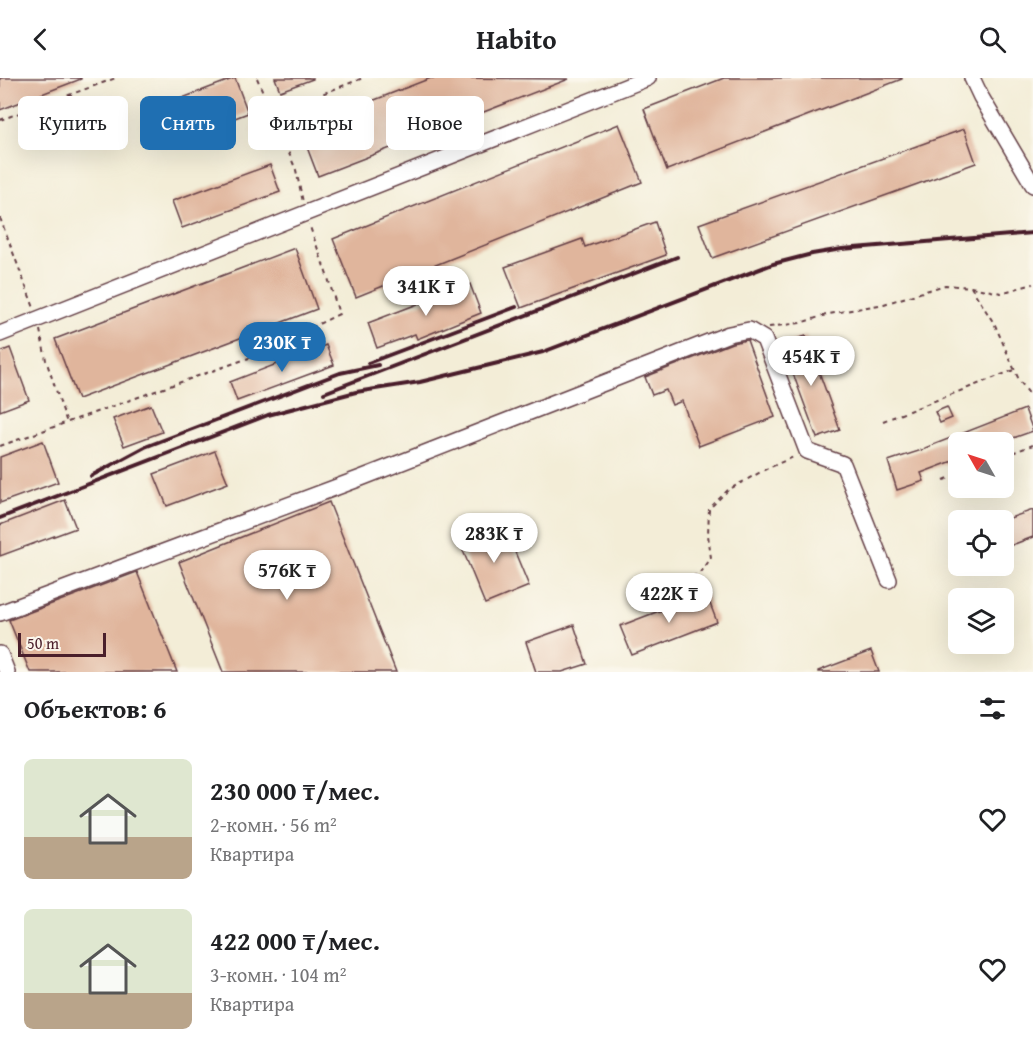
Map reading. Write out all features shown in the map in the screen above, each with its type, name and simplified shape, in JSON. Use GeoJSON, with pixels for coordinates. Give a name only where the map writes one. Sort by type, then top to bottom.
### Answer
{"type":"FeatureCollection","features":[{"type":"Feature","properties":{"kind":"lane"},"geometry":{"type":"LineString","coordinates":[[0,334],[648,78]]}},
{"type":"Feature","properties":{"kind":"lane"},"geometry":{"type":"LineString","coordinates":[[972,78],[1033,185]]}},
{"type":"Feature","properties":{"kind":"lane"},"geometry":{"type":"LineString","coordinates":[[0,613],[361,478],[729,334],[749,330],[764,339],[807,451],[843,464],[889,580]]}},
{"type":"Feature","properties":{"kind":"lane"},"geometry":{"type":"LineString","coordinates":[[0,654],[7,672]]}},
{"type":"Feature","properties":{"kind":"path"},"geometry":{"type":"LineString","coordinates":[[0,120],[116,78]]}},
{"type":"Feature","properties":{"kind":"path"},"geometry":{"type":"LineString","coordinates":[[257,78],[265,96]]}},
{"type":"Feature","properties":{"kind":"path"},"geometry":{"type":"LineString","coordinates":[[318,96],[363,78]]}},
{"type":"Feature","properties":{"kind":"path"},"geometry":{"type":"LineString","coordinates":[[0,446],[249,358],[339,314],[305,214],[296,171],[288,150]]}},
{"type":"Feature","properties":{"kind":"path"},"geometry":{"type":"LineString","coordinates":[[749,330],[800,323],[829,314],[884,304],[945,285],[1001,293],[1033,284]]}},
{"type":"Feature","properties":{"kind":"path"},"geometry":{"type":"LineString","coordinates":[[971,287],[995,325],[1019,380],[1033,399]]}},
{"type":"Feature","properties":{"kind":"path"},"geometry":{"type":"LineString","coordinates":[[884,421],[1014,370]]}},
{"type":"Feature","properties":{"kind":"path"},"geometry":{"type":"LineString","coordinates":[[1014,452],[1033,445]]}},
{"type":"Feature","properties":{"kind":"path"},"geometry":{"type":"LineString","coordinates":[[654,601],[702,571],[711,558],[708,535],[709,508],[728,490],[768,468],[807,451]]}},
{"type":"Feature","properties":{"kind":"path"},"geometry":{"type":"LineString","coordinates":[[944,480],[948,478]]}},
{"type":"Feature","properties":{"kind":"building"},"geometry":{"type":"Polygon","coordinates":[[[0,78],[81,78],[37,96],[18,96],[18,103],[0,110],[0,78]]]}},
{"type":"Feature","properties":{"kind":"building"},"geometry":{"type":"Polygon","coordinates":[[[235,78],[248,113],[236,118],[236,96],[188,96],[235,78]]]}},
{"type":"Feature","properties":{"kind":"building"},"geometry":{"type":"Polygon","coordinates":[[[275,78],[313,78],[313,79],[280,91],[275,78]]]}},
{"type":"Feature","properties":{"kind":"building"},"geometry":{"type":"Polygon","coordinates":[[[431,78],[569,79],[484,112],[484,96],[386,96],[386,150],[318,176],[308,150],[374,150],[374,100],[431,78]]]}},
{"type":"Feature","properties":{"kind":"building"},"geometry":{"type":"Polygon","coordinates":[[[724,78],[902,79],[667,170],[644,109],[724,78]]]}},
{"type":"Feature","properties":{"kind":"building"},"geometry":{"type":"Polygon","coordinates":[[[619,124],[642,182],[356,297],[333,239],[619,124]]]}},
{"type":"Feature","properties":{"kind":"building"},"geometry":{"type":"Polygon","coordinates":[[[964,129],[976,163],[712,258],[699,224],[964,129]]]}},
{"type":"Feature","properties":{"kind":"building"},"geometry":{"type":"Polygon","coordinates":[[[270,165],[280,192],[182,228],[172,201],[270,165]]]}},
{"type":"Feature","properties":{"kind":"building"},"geometry":{"type":"Polygon","coordinates":[[[655,222],[666,255],[521,308],[505,267],[582,239],[585,247],[655,222]]]}},
{"type":"Feature","properties":{"kind":"building"},"geometry":{"type":"Polygon","coordinates":[[[295,248],[317,309],[78,399],[55,339],[295,248]]]}},
{"type":"Feature","properties":{"kind":"building"},"geometry":{"type":"Polygon","coordinates":[[[470,284],[481,313],[417,339],[415,334],[377,348],[368,323],[470,284]]]}},
{"type":"Feature","properties":{"kind":"building"},"geometry":{"type":"Polygon","coordinates":[[[806,336],[840,430],[817,438],[782,344],[806,336]]]}},
{"type":"Feature","properties":{"kind":"building"},"geometry":{"type":"Polygon","coordinates":[[[747,340],[775,417],[699,446],[682,401],[672,405],[666,390],[652,395],[645,377],[732,343],[747,340]]]}},
{"type":"Feature","properties":{"kind":"building"},"geometry":{"type":"Polygon","coordinates":[[[326,345],[334,365],[237,401],[230,382],[326,345]]]}},
{"type":"Feature","properties":{"kind":"building"},"geometry":{"type":"Polygon","coordinates":[[[10,348],[29,400],[0,411],[0,352],[10,348]]]}},
{"type":"Feature","properties":{"kind":"building"},"geometry":{"type":"Polygon","coordinates":[[[151,405],[162,432],[124,446],[113,419],[151,405]]]}},
{"type":"Feature","properties":{"kind":"building"},"geometry":{"type":"Polygon","coordinates":[[[947,407],[952,418],[940,423],[935,412],[947,407]]]}},
{"type":"Feature","properties":{"kind":"building"},"geometry":{"type":"Polygon","coordinates":[[[1025,409],[1033,431],[1014,438],[1014,432],[966,432],[1025,409]]]}},
{"type":"Feature","properties":{"kind":"building"},"geometry":{"type":"Polygon","coordinates":[[[948,439],[948,463],[921,473],[924,481],[897,490],[888,461],[948,439]]]}},
{"type":"Feature","properties":{"kind":"building"},"geometry":{"type":"Polygon","coordinates":[[[43,441],[58,482],[0,503],[0,457],[43,441]]]}},
{"type":"Feature","properties":{"kind":"building"},"geometry":{"type":"Polygon","coordinates":[[[215,451],[228,483],[167,506],[154,474],[215,451]]]}},
{"type":"Feature","properties":{"kind":"building"},"geometry":{"type":"Polygon","coordinates":[[[65,500],[76,528],[0,556],[0,525],[65,500]]]}},
{"type":"Feature","properties":{"kind":"building"},"geometry":{"type":"Polygon","coordinates":[[[329,502],[396,672],[223,672],[179,562],[329,502]]]}},
{"type":"Feature","properties":{"kind":"building"},"geometry":{"type":"Polygon","coordinates":[[[1033,510],[1033,537],[1014,544],[1014,517],[1033,510]]]}},
{"type":"Feature","properties":{"kind":"building"},"geometry":{"type":"Polygon","coordinates":[[[503,523],[529,586],[485,604],[459,541],[503,523]]]}},
{"type":"Feature","properties":{"kind":"building"},"geometry":{"type":"Polygon","coordinates":[[[137,572],[177,672],[30,672],[9,620],[137,572]]]}},
{"type":"Feature","properties":{"kind":"building"},"geometry":{"type":"Polygon","coordinates":[[[706,593],[717,622],[632,655],[620,626],[706,593]]]}},
{"type":"Feature","properties":{"kind":"building"},"geometry":{"type":"Polygon","coordinates":[[[574,625],[587,664],[562,672],[536,672],[526,642],[574,625]]]}},
{"type":"Feature","properties":{"kind":"building"},"geometry":{"type":"Polygon","coordinates":[[[871,651],[879,672],[818,672],[818,671],[871,651]]]}},
{"type":"Feature","properties":{"kind":"railway"},"geometry":{"type":"LineString","coordinates":[[0,518],[268,415],[356,392],[420,382],[543,352],[773,264],[842,249],[1033,233]]}},
{"type":"Feature","properties":{"kind":"railway"},"geometry":{"type":"LineString","coordinates":[[324,393],[677,257]]}},
{"type":"Feature","properties":{"kind":"railway"},"geometry":{"type":"LineString","coordinates":[[368,363],[516,307]]}},
{"type":"Feature","properties":{"kind":"railway"},"geometry":{"type":"LineString","coordinates":[[91,476],[145,447],[340,373],[378,365]]}}]}
